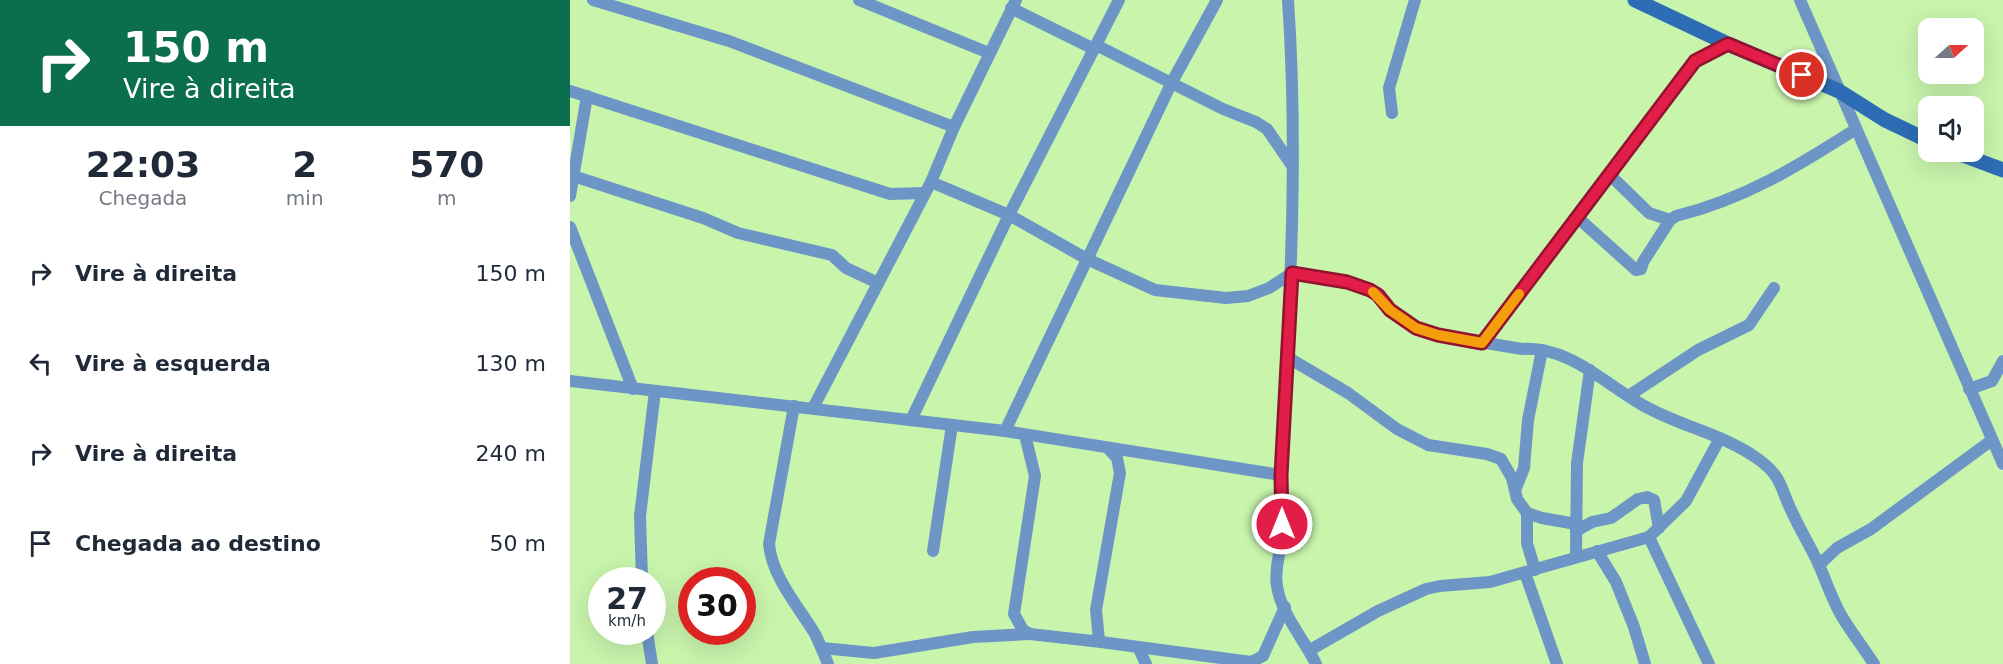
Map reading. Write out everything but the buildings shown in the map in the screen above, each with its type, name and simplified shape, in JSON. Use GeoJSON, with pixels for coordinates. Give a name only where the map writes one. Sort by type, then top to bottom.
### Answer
{"type":"FeatureCollection","features":[{"type":"Feature","properties":{"kind":"street"},"geometry":{"type":"LineString","coordinates":[[593,0],[729,41],[954,127]]}},
{"type":"Feature","properties":{"kind":"street"},"geometry":{"type":"LineString","coordinates":[[859,0],[990,53]]}},
{"type":"Feature","properties":{"kind":"street"},"geometry":{"type":"LineString","coordinates":[[911,420],[1009,215],[1119,0]]}},
{"type":"Feature","properties":{"kind":"street"},"geometry":{"type":"LineString","coordinates":[[1005,431],[1172,82],[1217,0]]}},
{"type":"Feature","properties":{"kind":"street"},"geometry":{"type":"LineString","coordinates":[[1288,0],[1292,57],[1294,168],[1292,273],[1281,475],[1282,530],[1276,568],[1277,586],[1285,607],[1316,664]]}},
{"type":"Feature","properties":{"kind":"street"},"geometry":{"type":"LineString","coordinates":[[1392,113],[1389,88],[1415,0]]}},
{"type":"Feature","properties":{"kind":"street"},"geometry":{"type":"LineString","coordinates":[[1635,0],[1728,44],[1839,91],[1885,120],[1918,136]]}},
{"type":"Feature","properties":{"kind":"street"},"geometry":{"type":"LineString","coordinates":[[1800,0],[2003,464]]}},
{"type":"Feature","properties":{"kind":"street"},"geometry":{"type":"LineString","coordinates":[[813,408],[931,182],[954,127],[1013,4],[1095,47],[1267,129],[1294,168]]}},
{"type":"Feature","properties":{"kind":"street"},"geometry":{"type":"LineString","coordinates":[[1482,343],[1695,61],[1728,44]]}},
{"type":"Feature","properties":{"kind":"street"},"geometry":{"type":"LineString","coordinates":[[570,91],[890,194],[925,193]]}},
{"type":"Feature","properties":{"kind":"street"},"geometry":{"type":"LineString","coordinates":[[570,196],[587,96]]}},
{"type":"Feature","properties":{"kind":"street"},"geometry":{"type":"LineString","coordinates":[[1577,217],[1636,270],[1641,269],[1643,262],[1670,220],[1676,216],[1752,190],[1777,178],[1856,129]]}},
{"type":"Feature","properties":{"kind":"street"},"geometry":{"type":"LineString","coordinates":[[1982,162],[2003,170]]}},
{"type":"Feature","properties":{"kind":"street"},"geometry":{"type":"LineString","coordinates":[[1610,174],[1649,213],[1670,220]]}},
{"type":"Feature","properties":{"kind":"street"},"geometry":{"type":"LineString","coordinates":[[572,176],[703,218],[738,233],[832,255],[846,268],[878,283]]}},
{"type":"Feature","properties":{"kind":"street"},"geometry":{"type":"LineString","coordinates":[[931,182],[1009,215],[1087,259],[1155,290],[1226,298],[1248,296],[1269,288],[1292,273],[1347,282],[1370,290],[1378,295],[1390,310],[1416,328],[1438,335],[1542,350],[1564,356],[1662,416],[1720,438],[1760,460],[1783,485],[1790,508],[1819,565],[1840,614],[1874,664]]}},
{"type":"Feature","properties":{"kind":"street"},"geometry":{"type":"LineString","coordinates":[[570,227],[633,388]]}},
{"type":"Feature","properties":{"kind":"street"},"geometry":{"type":"LineString","coordinates":[[1630,395],[1698,350],[1749,325],[1774,288]]}},
{"type":"Feature","properties":{"kind":"street"},"geometry":{"type":"LineString","coordinates":[[1516,488],[1524,468],[1528,420],[1542,350]]}},
{"type":"Feature","properties":{"kind":"street"},"geometry":{"type":"LineString","coordinates":[[1287,357],[1348,393],[1397,429],[1428,445],[1487,454],[1501,459],[1516,488],[1517,499],[1527,513],[1531,571],[1557,664]]}},
{"type":"Feature","properties":{"kind":"street"},"geometry":{"type":"LineString","coordinates":[[1970,389],[1998,383],[2003,361]]}},
{"type":"Feature","properties":{"kind":"street"},"geometry":{"type":"LineString","coordinates":[[1576,557],[1577,463],[1590,370]]}},
{"type":"Feature","properties":{"kind":"street"},"geometry":{"type":"LineString","coordinates":[[570,381],[1005,431],[1281,475]]}},
{"type":"Feature","properties":{"kind":"street"},"geometry":{"type":"LineString","coordinates":[[642,567],[640,516],[655,391]]}},
{"type":"Feature","properties":{"kind":"street"},"geometry":{"type":"LineString","coordinates":[[794,406],[770,554],[774,567],[822,648],[826,663]]}},
{"type":"Feature","properties":{"kind":"street"},"geometry":{"type":"LineString","coordinates":[[933,551],[952,425]]}},
{"type":"Feature","properties":{"kind":"street"},"geometry":{"type":"LineString","coordinates":[[1025,435],[1035,476],[1022,569],[1013,603],[1014,614],[1023,630],[1030,634]]}},
{"type":"Feature","properties":{"kind":"street"},"geometry":{"type":"LineString","coordinates":[[1310,650],[1415,593],[1440,586],[1490,582],[1648,537],[1686,501],[1720,438]]}},
{"type":"Feature","properties":{"kind":"street"},"geometry":{"type":"LineString","coordinates":[[1819,565],[1837,548],[1871,530],[1992,440]]}},
{"type":"Feature","properties":{"kind":"street"},"geometry":{"type":"LineString","coordinates":[[1101,642],[1096,610],[1120,473],[1117,458],[1108,448]]}},
{"type":"Feature","properties":{"kind":"street"},"geometry":{"type":"LineString","coordinates":[[1527,513],[1576,527],[1611,518],[1638,499],[1647,497],[1654,500],[1659,528]]}},
{"type":"Feature","properties":{"kind":"street"},"geometry":{"type":"LineString","coordinates":[[1648,537],[1709,664]]}},
{"type":"Feature","properties":{"kind":"street"},"geometry":{"type":"LineString","coordinates":[[1597,551],[1620,590],[1645,664]]}},
{"type":"Feature","properties":{"kind":"street"},"geometry":{"type":"LineString","coordinates":[[822,648],[874,653],[973,637],[1030,634],[1251,662],[1258,661],[1267,649],[1285,607]]}},
{"type":"Feature","properties":{"kind":"street"},"geometry":{"type":"LineString","coordinates":[[649,645],[652,664]]}},
{"type":"Feature","properties":{"kind":"street"},"geometry":{"type":"LineString","coordinates":[[1139,649],[1146,664]]}},
{"type":"Feature","properties":{"kind":"street"},"geometry":{"type":"LineString","coordinates":[[1152,664],[1162,651]]}},
{"type":"Feature","properties":{"kind":"slow traffic"},"geometry":{"type":"LineString","coordinates":[[1373,292],[1390,310],[1399,314],[1416,328],[1438,335],[1455,336],[1482,343],[1519,294]]}},
{"type":"Feature","properties":{"kind":"route"},"geometry":{"type":"LineString","coordinates":[[1282,524],[1281,475],[1292,273],[1347,282],[1370,290],[1378,295],[1390,310],[1399,314],[1416,328],[1438,335],[1455,336],[1482,343],[1695,61],[1728,44],[1802,75]]}}]}
